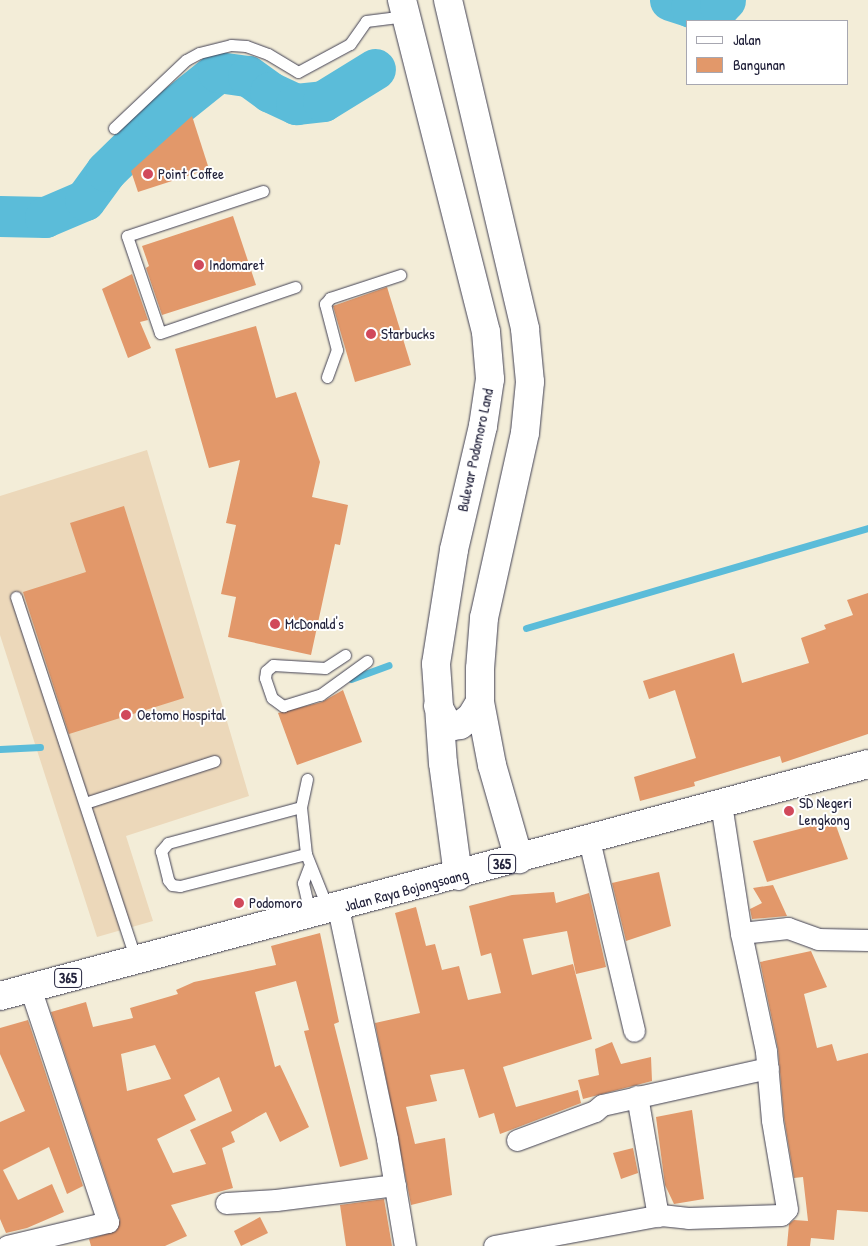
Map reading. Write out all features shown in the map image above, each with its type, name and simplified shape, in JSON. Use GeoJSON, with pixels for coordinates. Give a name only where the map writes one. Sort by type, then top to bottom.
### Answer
{"type":"FeatureCollection","features":[{"type":"Feature","properties":{"kind":"street"},"geometry":{"type":"LineString","coordinates":[[448,0],[525,329],[530,382],[525,433],[484,618],[480,702],[492,765],[519,859]]}},
{"type":"Feature","properties":{"kind":"street","name":"Bulevar Podomoro Land"},"geometry":{"type":"LineString","coordinates":[[404,8],[486,332],[490,379],[483,426],[444,599],[436,664],[438,706],[458,876]]}},
{"type":"Feature","properties":{"kind":"street"},"geometry":{"type":"LineString","coordinates":[[422,78],[464,69]]}},
{"type":"Feature","properties":{"kind":"street"},"geometry":{"type":"LineString","coordinates":[[438,706],[446,721],[452,726],[460,725],[472,717],[480,702]]}},
{"type":"Feature","properties":{"kind":"street","name":"Jalan Raya Bojongsoang"},"geometry":{"type":"LineString","coordinates":[[0,996],[458,876],[868,764]]}},
{"type":"Feature","properties":{"kind":"street"},"geometry":{"type":"LineString","coordinates":[[494,1246],[658,1216],[688,1218],[784,1213],[788,1204],[772,1120],[768,1068],[741,934],[721,804]]}},
{"type":"Feature","properties":{"kind":"street"},"geometry":{"type":"LineString","coordinates":[[589,840],[634,1031]]}},
{"type":"Feature","properties":{"kind":"street"},"geometry":{"type":"LineString","coordinates":[[326,911],[395,1185],[405,1246]]}},
{"type":"Feature","properties":{"kind":"street"},"geometry":{"type":"LineString","coordinates":[[741,934],[788,928],[818,939],[868,940]]}},
{"type":"Feature","properties":{"kind":"street"},"geometry":{"type":"LineString","coordinates":[[7,1246],[108,1222],[30,988]]}},
{"type":"Feature","properties":{"kind":"street"},"geometry":{"type":"LineString","coordinates":[[517,1140],[595,1111],[602,1105],[768,1068]]}},
{"type":"Feature","properties":{"kind":"street"},"geometry":{"type":"LineString","coordinates":[[638,1096],[658,1216]]}},
{"type":"Feature","properties":{"kind":"street"},"geometry":{"type":"LineString","coordinates":[[226,1203],[276,1200],[395,1185]]}},
{"type":"Feature","properties":{"kind":"lane"},"geometry":{"type":"LineString","coordinates":[[114,128],[186,60],[199,53],[221,47],[246,46],[268,54],[298,72],[350,44],[366,21],[404,8]]}},
{"type":"Feature","properties":{"kind":"lane"},"geometry":{"type":"LineString","coordinates":[[263,192],[127,236],[130,245],[160,333],[295,287]]}},
{"type":"Feature","properties":{"kind":"lane"},"geometry":{"type":"LineString","coordinates":[[327,376],[337,350],[325,304],[330,298],[400,275]]}},
{"type":"Feature","properties":{"kind":"lane"},"geometry":{"type":"LineString","coordinates":[[16,597],[136,960]]}},
{"type":"Feature","properties":{"kind":"lane"},"geometry":{"type":"LineString","coordinates":[[345,654],[325,668],[273,665],[266,671],[265,678],[272,698],[283,706],[320,695],[367,661]]}},
{"type":"Feature","properties":{"kind":"lane"},"geometry":{"type":"LineString","coordinates":[[85,803],[214,761]]}},
{"type":"Feature","properties":{"kind":"lane"},"geometry":{"type":"LineString","coordinates":[[307,779],[301,807],[306,854],[309,867],[318,878],[326,911]]}},
{"type":"Feature","properties":{"kind":"lane"},"geometry":{"type":"LineString","coordinates":[[301,807],[168,843],[161,851],[168,880],[172,885],[180,886],[306,854]]}},
{"type":"Feature","properties":{"kind":"lane"},"geometry":{"type":"LineString","coordinates":[[309,867],[303,882],[326,911]]}},
{"type":"Feature","properties":{"kind":"shaded area","name":"Oetomo Hospital"},"geometry":{"type":"Polygon","coordinates":[[[147,450],[249,796],[126,836],[153,921],[97,937],[0,635],[0,496],[147,450]]]}},
{"type":"Feature","properties":{"kind":"building"},"geometry":{"type":"Polygon","coordinates":[[[192,116],[209,169],[138,192],[131,171],[192,116]]]}},
{"type":"Feature","properties":{"kind":"building","name":"Indomaret"},"geometry":{"type":"Polygon","coordinates":[[[233,216],[256,285],[162,315],[146,268],[149,266],[142,246],[233,216]]]}},
{"type":"Feature","properties":{"kind":"building"},"geometry":{"type":"Polygon","coordinates":[[[132,274],[148,320],[140,322],[151,348],[128,358],[102,289],[132,274]]]}},
{"type":"Feature","properties":{"kind":"building","name":"Starbucks"},"geometry":{"type":"Polygon","coordinates":[[[387,287],[411,365],[355,382],[333,306],[387,287]]]}},
{"type":"Feature","properties":{"kind":"building"},"geometry":{"type":"Polygon","coordinates":[[[256,326],[276,398],[296,392],[320,462],[312,497],[348,505],[340,545],[335,544],[311,655],[228,637],[236,597],[221,594],[236,525],[226,523],[240,460],[209,468],[175,349],[256,326]]]}},
{"type":"Feature","properties":{"kind":"building"},"geometry":{"type":"Polygon","coordinates":[[[124,506],[184,698],[69,734],[23,592],[86,572],[70,523],[124,506]]]}},
{"type":"Feature","properties":{"kind":"building"},"geometry":{"type":"Polygon","coordinates":[[[868,593],[868,734],[782,763],[780,756],[694,782],[695,786],[640,801],[634,777],[696,758],[675,690],[649,699],[643,681],[734,653],[742,683],[809,663],[801,638],[826,629],[824,625],[853,615],[847,600],[868,593]]]}},
{"type":"Feature","properties":{"kind":"building"},"geometry":{"type":"Polygon","coordinates":[[[343,690],[362,742],[297,765],[278,713],[322,702],[343,690]]]}},
{"type":"Feature","properties":{"kind":"building"},"geometry":{"type":"Polygon","coordinates":[[[834,820],[848,859],[767,882],[753,841],[834,820]]]}},
{"type":"Feature","properties":{"kind":"building"},"geometry":{"type":"Polygon","coordinates":[[[659,872],[671,926],[626,941],[612,883],[659,872]]]}},
{"type":"Feature","properties":{"kind":"building"},"geometry":{"type":"Polygon","coordinates":[[[773,885],[787,916],[752,919],[750,909],[762,903],[753,888],[773,885]]]}},
{"type":"Feature","properties":{"kind":"building"},"geometry":{"type":"Polygon","coordinates":[[[554,892],[556,903],[589,893],[606,967],[576,974],[567,931],[523,939],[532,975],[573,964],[592,1039],[503,1067],[516,1107],[578,1090],[581,1103],[500,1134],[494,1113],[479,1118],[464,1069],[430,1075],[437,1101],[406,1107],[415,1144],[445,1138],[452,1195],[411,1205],[375,1023],[420,1013],[395,913],[416,907],[426,946],[435,944],[442,970],[459,966],[468,1000],[501,993],[491,953],[481,956],[469,906],[512,895],[554,892]]]}},
{"type":"Feature","properties":{"kind":"building"},"geometry":{"type":"Polygon","coordinates":[[[320,933],[339,1022],[334,1024],[368,1159],[340,1167],[304,1031],[309,1030],[296,981],[255,992],[275,1067],[280,1065],[309,1127],[280,1142],[266,1112],[231,1132],[235,1142],[222,1148],[233,1188],[171,1205],[187,1236],[165,1246],[91,1246],[89,1239],[116,1231],[120,1220],[51,1012],[86,1002],[93,1027],[133,1018],[130,1008],[178,994],[176,990],[194,982],[276,965],[271,946],[320,933]],[[155,1045],[121,1054],[127,1091],[171,1079],[155,1045]],[[219,1077],[184,1095],[196,1120],[157,1139],[173,1173],[206,1164],[190,1130],[232,1111],[219,1077]]]}},
{"type":"Feature","properties":{"kind":"building"},"geometry":{"type":"Polygon","coordinates":[[[811,951],[827,987],[804,994],[817,1048],[832,1044],[837,1061],[868,1053],[868,1212],[837,1210],[834,1240],[811,1238],[810,1246],[787,1246],[789,1224],[794,1220],[808,1221],[803,1177],[794,1178],[784,1118],[778,1049],[760,962],[811,951]]]}},
{"type":"Feature","properties":{"kind":"building"},"geometry":{"type":"Polygon","coordinates":[[[28,1020],[83,1186],[67,1194],[49,1147],[3,1170],[18,1200],[52,1184],[64,1212],[27,1228],[6,1233],[0,1219],[0,1122],[25,1111],[0,1054],[0,1028],[28,1020]]]}},
{"type":"Feature","properties":{"kind":"building"},"geometry":{"type":"Polygon","coordinates":[[[612,1042],[621,1064],[651,1057],[652,1081],[583,1099],[578,1080],[599,1075],[595,1049],[612,1042]]]}},
{"type":"Feature","properties":{"kind":"building"},"geometry":{"type":"Polygon","coordinates":[[[692,1110],[704,1199],[674,1204],[665,1185],[656,1117],[692,1110]]]}},
{"type":"Feature","properties":{"kind":"building"},"geometry":{"type":"Polygon","coordinates":[[[633,1148],[638,1173],[621,1179],[613,1153],[633,1148]]]}},
{"type":"Feature","properties":{"kind":"building"},"geometry":{"type":"Polygon","coordinates":[[[384,1199],[392,1246],[346,1246],[340,1205],[384,1199]]]}},
{"type":"Feature","properties":{"kind":"building"},"geometry":{"type":"Polygon","coordinates":[[[260,1217],[268,1233],[241,1246],[234,1231],[260,1217]]]}},
{"type":"Feature","properties":{"kind":"waterway"},"geometry":{"type":"LineString","coordinates":[[670,0],[691,7],[720,5],[725,0]]}},
{"type":"Feature","properties":{"kind":"waterway"},"geometry":{"type":"LineString","coordinates":[[0,216],[45,217],[85,200],[106,171],[158,120],[218,72],[248,76],[270,92],[296,104],[323,101],[375,69]]}},
{"type":"Feature","properties":{"kind":"waterway"},"geometry":{"type":"LineString","coordinates":[[526,628],[868,528]]}},
{"type":"Feature","properties":{"kind":"waterway"},"geometry":{"type":"LineString","coordinates":[[351,679],[389,665]]}},
{"type":"Feature","properties":{"kind":"waterway"},"geometry":{"type":"LineString","coordinates":[[0,749],[40,747]]}},
{"type":"Feature","properties":{"kind":"place","name":"Point Coffee"},"geometry":{"type":"Point","coordinates":[148,174]}},
{"type":"Feature","properties":{"kind":"place","name":"Indomaret"},"geometry":{"type":"Point","coordinates":[199,265]}},
{"type":"Feature","properties":{"kind":"place","name":"Starbucks"},"geometry":{"type":"Point","coordinates":[371,334]}},
{"type":"Feature","properties":{"kind":"place","name":"McDonald's"},"geometry":{"type":"Point","coordinates":[275,624]}},
{"type":"Feature","properties":{"kind":"place","name":"Oetomo Hospital"},"geometry":{"type":"Point","coordinates":[126,715]}},
{"type":"Feature","properties":{"kind":"place","name":"SD Negeri Lengkong"},"geometry":{"type":"Point","coordinates":[789,811]}},
{"type":"Feature","properties":{"kind":"place","name":"Podomoro"},"geometry":{"type":"Point","coordinates":[239,903]}}]}
